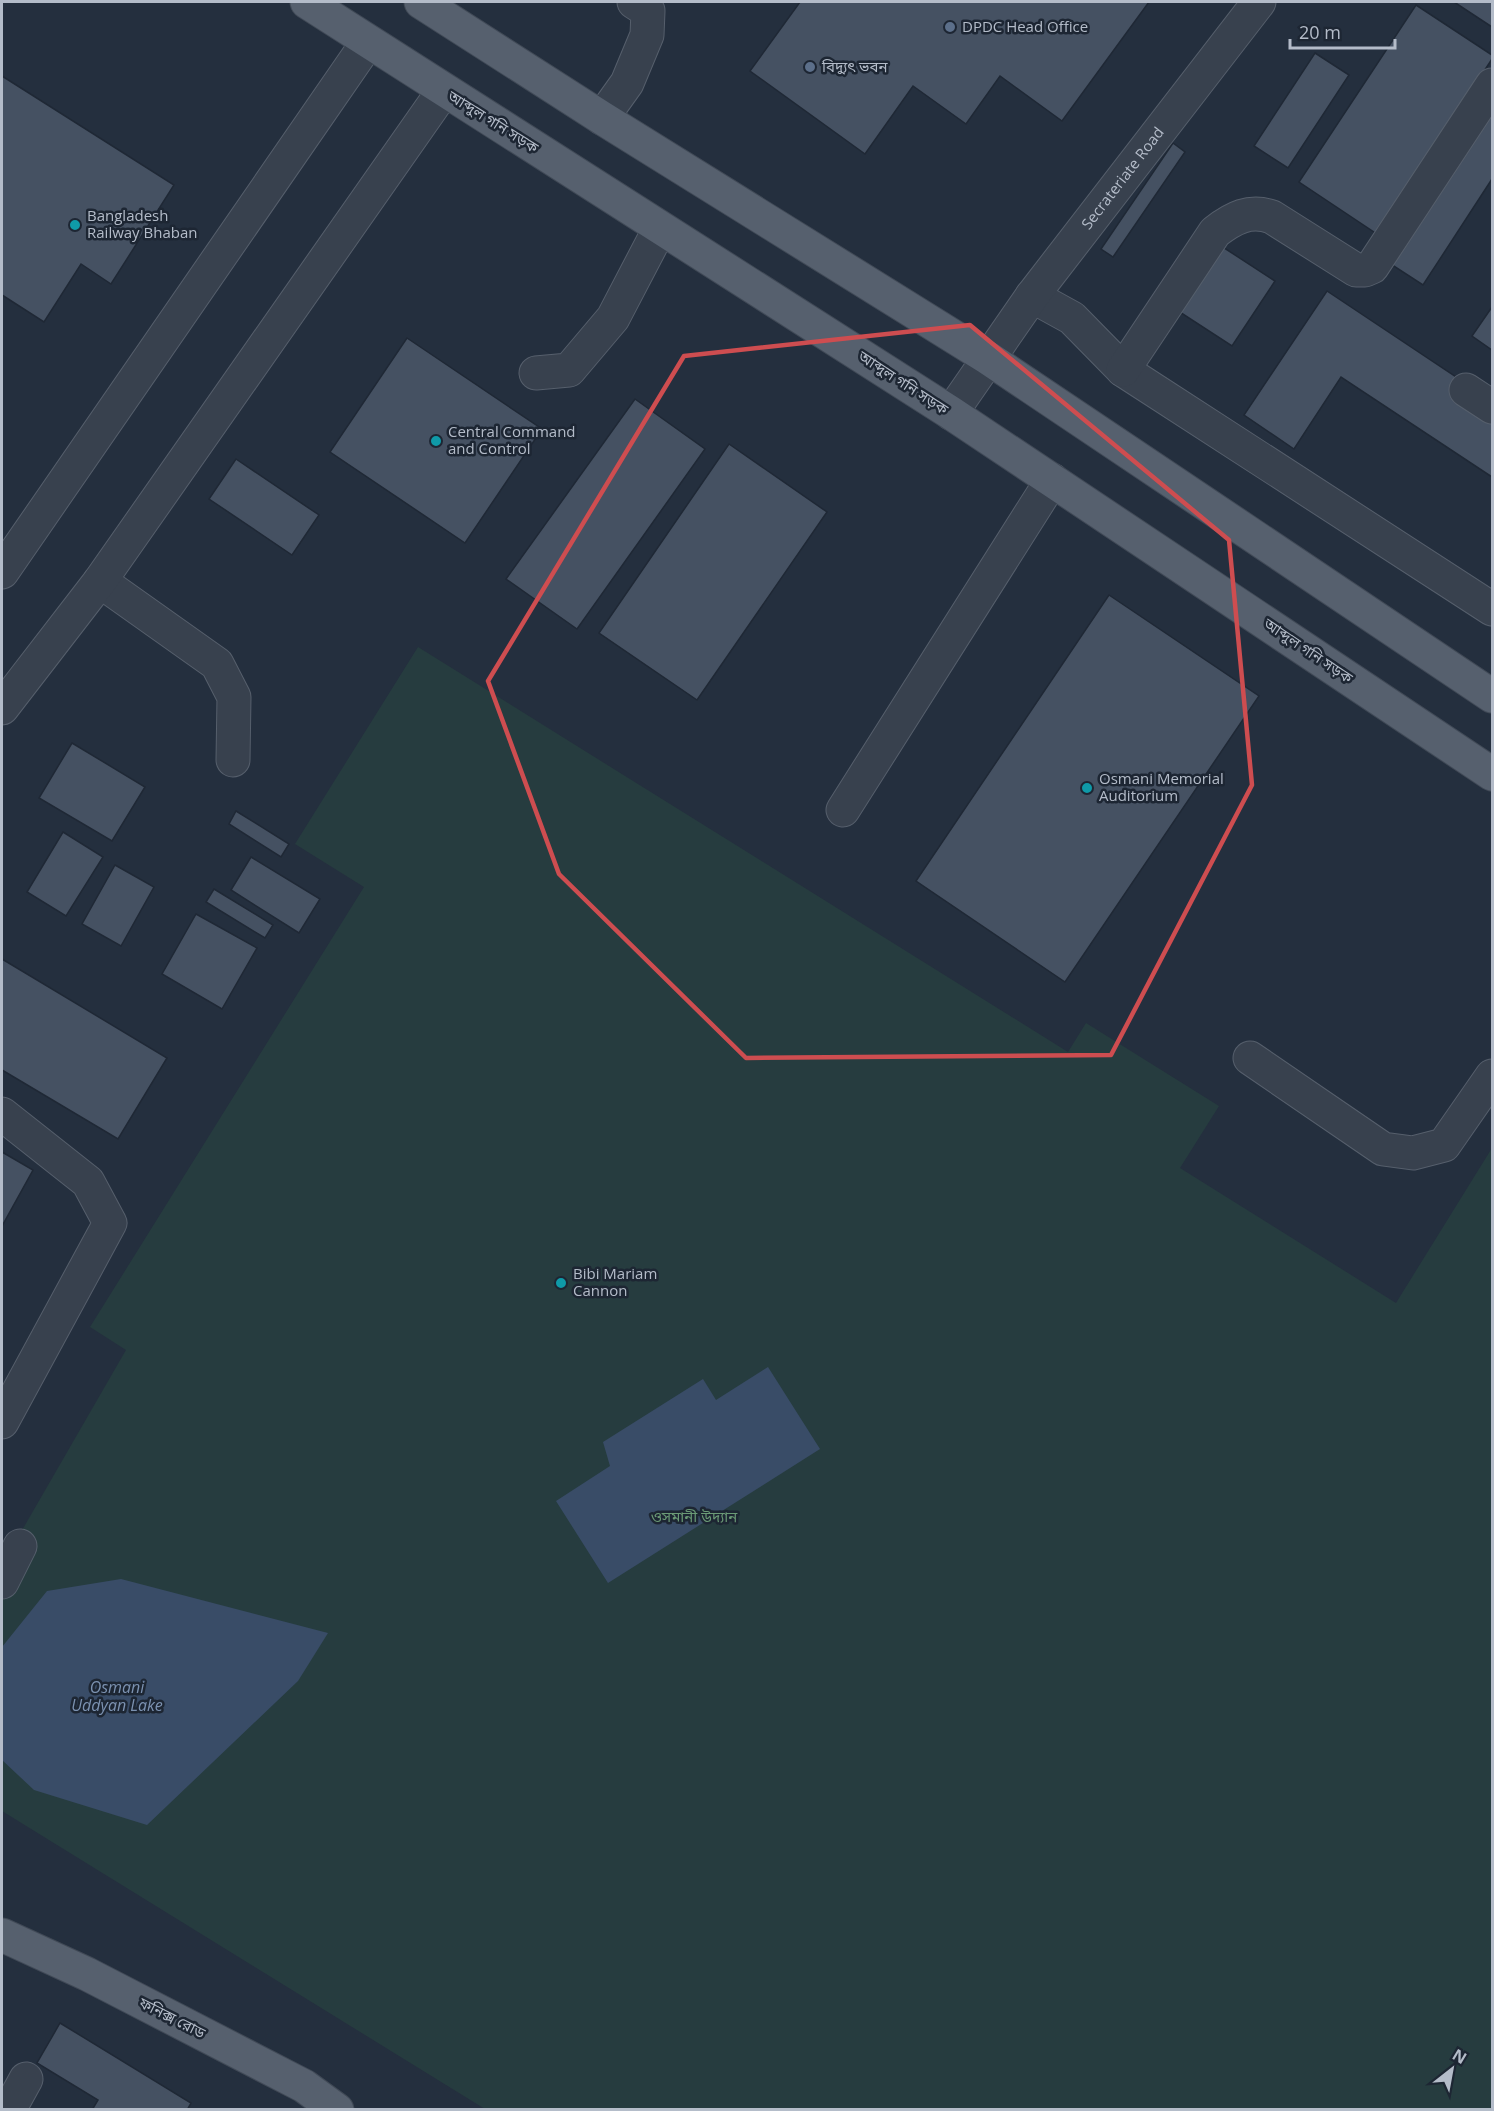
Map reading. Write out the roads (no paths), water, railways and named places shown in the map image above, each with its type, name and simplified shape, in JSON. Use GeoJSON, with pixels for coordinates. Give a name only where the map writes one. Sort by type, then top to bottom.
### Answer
{"type":"FeatureCollection","features":[{"type":"Feature","properties":{"kind":"main road","name":"আব্দুল গনি সড়ক"},"geometry":{"type":"LineString","coordinates":[[307,2],[951,413],[1492,774]]}},
{"type":"Feature","properties":{"kind":"main road"},"geometry":{"type":"LineString","coordinates":[[421,2],[602,118],[988,357],[1492,696]]}},
{"type":"Feature","properties":{"kind":"main road","name":"ফনিক্স রোড"},"geometry":{"type":"LineString","coordinates":[[2,1935],[97,1979],[304,2086],[337,2109]]}},
{"type":"Feature","properties":{"kind":"street"},"geometry":{"type":"LineString","coordinates":[[602,118],[627,83],[647,35],[648,11],[634,2]]}},
{"type":"Feature","properties":{"kind":"street","name":"Secrateriate Road"},"geometry":{"type":"LineString","coordinates":[[951,413],[1032,296],[1259,2]]}},
{"type":"Feature","properties":{"kind":"street"},"geometry":{"type":"LineString","coordinates":[[2,572],[368,42]]}},
{"type":"Feature","properties":{"kind":"street"},"geometry":{"type":"LineString","coordinates":[[1123,370],[1215,232],[1234,217],[1260,213],[1272,217],[1356,270],[1372,267],[1492,85]]}},
{"type":"Feature","properties":{"kind":"street"},"geometry":{"type":"LineString","coordinates":[[2,708],[100,580],[444,90]]}},
{"type":"Feature","properties":{"kind":"street"},"geometry":{"type":"LineString","coordinates":[[536,373],[569,370],[614,318],[660,228]]}},
{"type":"Feature","properties":{"kind":"street"},"geometry":{"type":"LineString","coordinates":[[1032,296],[1072,318],[1123,370],[1492,609]]}},
{"type":"Feature","properties":{"kind":"street"},"geometry":{"type":"LineString","coordinates":[[843,810],[1052,480]]}},
{"type":"Feature","properties":{"kind":"street"},"geometry":{"type":"LineString","coordinates":[[100,580],[217,664],[234,698],[233,760]]}},
{"type":"Feature","properties":{"kind":"street"},"geometry":{"type":"LineString","coordinates":[[1250,1058],[1383,1149],[1413,1153],[1444,1145],[1492,1076]]}},
{"type":"Feature","properties":{"kind":"street"},"geometry":{"type":"LineString","coordinates":[[2,1114],[88,1182],[110,1223],[2,1422]]}},
{"type":"Feature","properties":{"kind":"street"},"geometry":{"type":"LineString","coordinates":[[2,1582],[20,1546]]}},
{"type":"Feature","properties":{"kind":"street"},"geometry":{"type":"LineString","coordinates":[[9,2109],[26,2079]]}},
{"type":"Feature","properties":{"kind":"water"},"geometry":{"type":"Polygon","coordinates":[[[768,1367],[820,1449],[608,1583],[556,1501],[610,1466],[603,1442],[703,1379],[716,1400],[768,1367]]]}},
{"type":"Feature","properties":{"kind":"water","name":"Osmani Uddyan Lake"},"geometry":{"type":"Polygon","coordinates":[[[121,1579],[328,1633],[298,1681],[147,1825],[34,1790],[2,1760],[2,1647],[47,1591],[121,1579]]]}},
{"type":"Feature","properties":{"kind":"place","name":"DPDC Head Office"},"geometry":{"type":"Point","coordinates":[950,27]}},
{"type":"Feature","properties":{"kind":"place","name":"বিদ্যুৎ ভবন"},"geometry":{"type":"Point","coordinates":[810,67]}},
{"type":"Feature","properties":{"kind":"place","name":"Bangladesh Railway Bhaban"},"geometry":{"type":"Point","coordinates":[75,225]}},
{"type":"Feature","properties":{"kind":"place","name":"Central Command and Control"},"geometry":{"type":"Point","coordinates":[436,441]}},
{"type":"Feature","properties":{"kind":"place","name":"Osmani Memorial Auditorium"},"geometry":{"type":"Point","coordinates":[1087,788]}},
{"type":"Feature","properties":{"kind":"place","name":"Bibi Mariam Cannon"},"geometry":{"type":"Point","coordinates":[561,1283]}},
{"type":"Feature","properties":{"kind":"park label","name":"ওসমানী উদ্যান"},"geometry":{"type":"Point","coordinates":[694,1517]}}]}
